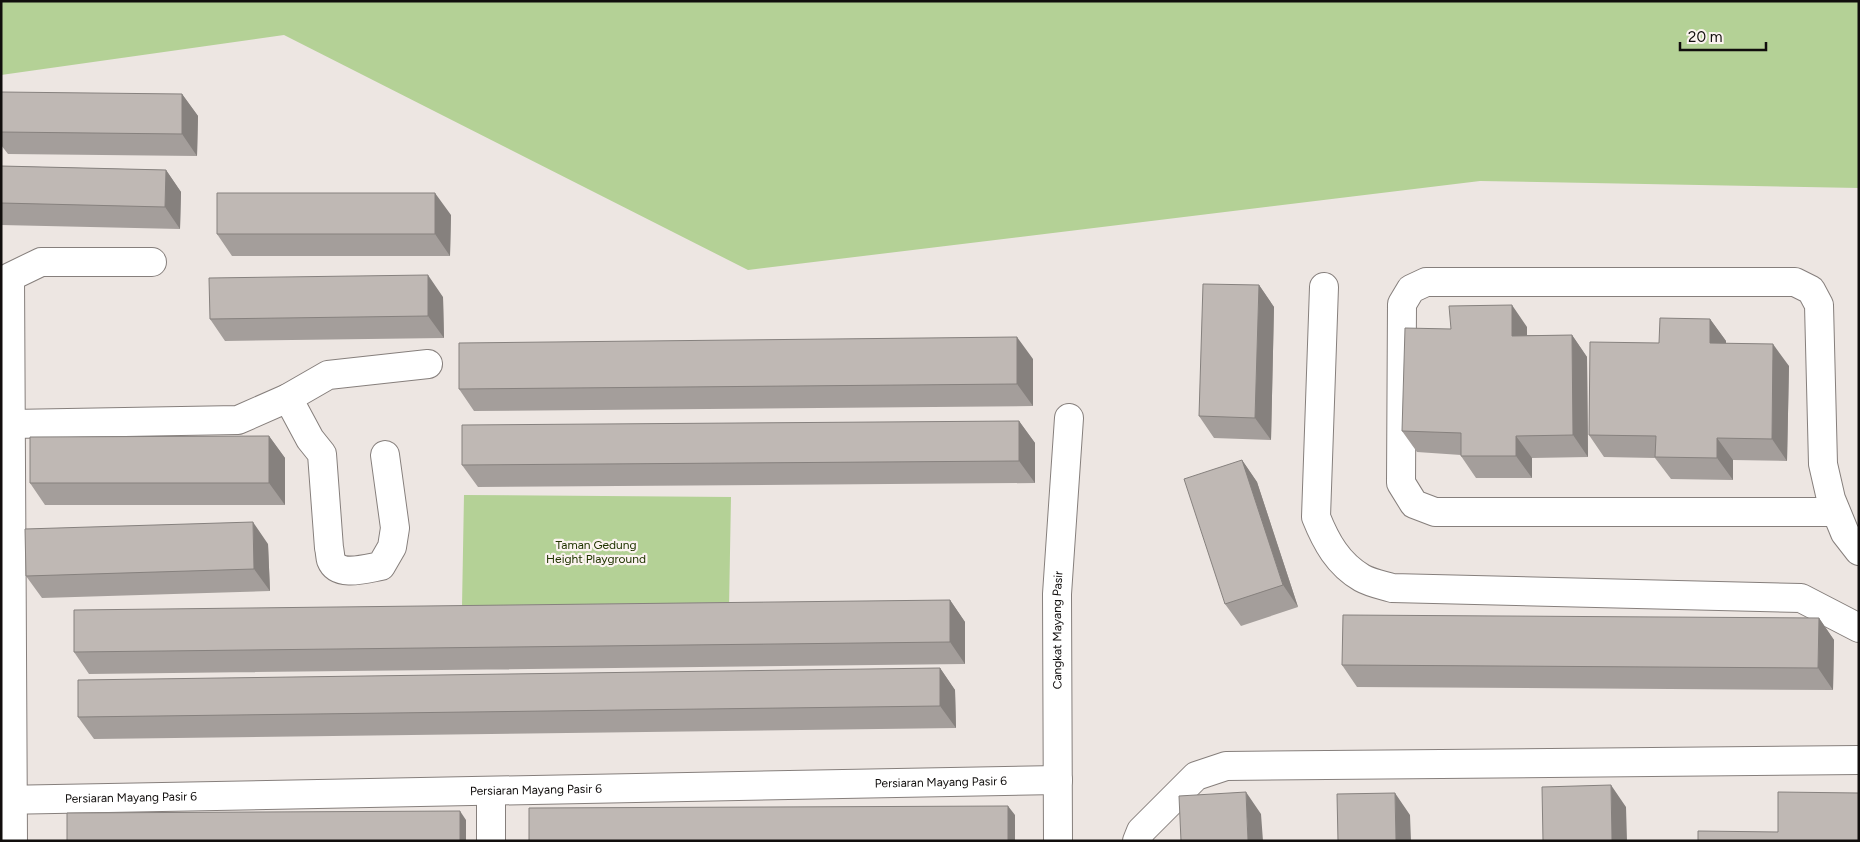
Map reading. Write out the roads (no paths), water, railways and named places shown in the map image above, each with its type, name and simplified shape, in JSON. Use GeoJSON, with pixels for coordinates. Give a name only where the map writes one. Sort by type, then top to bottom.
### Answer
{"type":"FeatureCollection","features":[{"type":"Feature","properties":{"kind":"street"},"geometry":{"type":"LineString","coordinates":[[13,841],[7,800],[11,424],[10,277],[41,262],[152,262]]}},
{"type":"Feature","properties":{"kind":"street"},"geometry":{"type":"LineString","coordinates":[[1836,512],[1435,512],[1414,504],[1401,483],[1402,304],[1411,289],[1426,282],[1795,282],[1811,290],[1819,305],[1823,464],[1836,512],[1845,533],[1859,551]]}},
{"type":"Feature","properties":{"kind":"street"},"geometry":{"type":"LineString","coordinates":[[1324,287],[1316,517],[1326,542],[1342,563],[1363,579],[1392,588],[1801,598],[1859,628]]}},
{"type":"Feature","properties":{"kind":"street"},"geometry":{"type":"LineString","coordinates":[[11,424],[238,420],[288,398],[328,375],[428,364]]}},
{"type":"Feature","properties":{"kind":"street"},"geometry":{"type":"LineString","coordinates":[[288,398],[310,439],[322,454],[329,548],[331,561],[338,569],[351,570],[381,566],[392,548],[395,528],[385,455]]}},
{"type":"Feature","properties":{"kind":"street","name":"Cangkat Mayang Pasir"},"geometry":{"type":"LineString","coordinates":[[1058,841],[1057,594],[1069,418]]}},
{"type":"Feature","properties":{"kind":"street"},"geometry":{"type":"LineString","coordinates":[[1137,841],[1142,831],[1196,776],[1226,766],[1859,760]]}},
{"type":"Feature","properties":{"kind":"street","name":"Persiaran Mayang Pasir 6"},"geometry":{"type":"LineString","coordinates":[[7,800],[1058,780]]}},
{"type":"Feature","properties":{"kind":"street"},"geometry":{"type":"LineString","coordinates":[[490,791],[491,841]]}},
{"type":"Feature","properties":{"kind":"park label","name":"Taman Gedung Height Playground"},"geometry":{"type":"Point","coordinates":[596,552]}}]}
